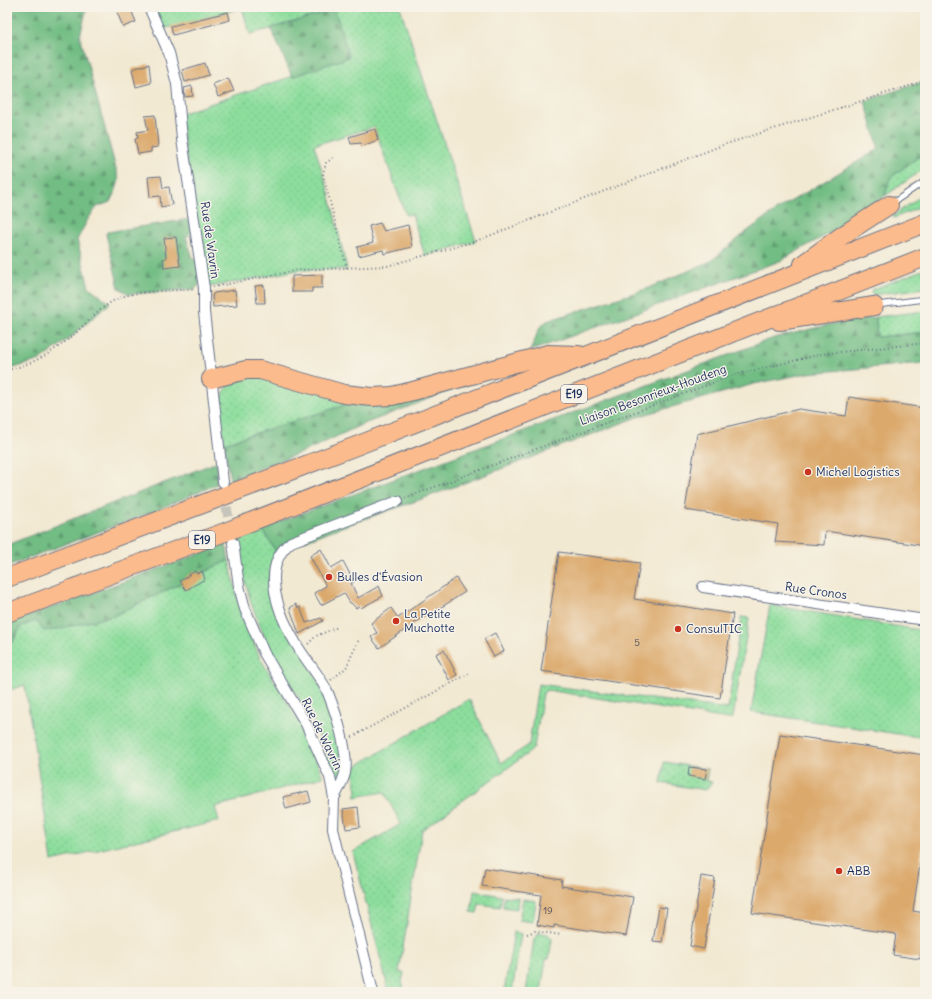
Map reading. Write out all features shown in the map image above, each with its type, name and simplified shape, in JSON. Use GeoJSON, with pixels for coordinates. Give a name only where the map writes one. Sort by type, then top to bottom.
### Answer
{"type":"FeatureCollection","features":[{"type":"Feature","properties":{"kind":"highway"},"geometry":{"type":"LineString","coordinates":[[783,278],[840,237],[889,205]]}},
{"type":"Feature","properties":{"kind":"highway"},"geometry":{"type":"LineString","coordinates":[[7,578],[215,500],[925,223]]}},
{"type":"Feature","properties":{"kind":"highway","name":"E19"},"geometry":{"type":"LineString","coordinates":[[7,613],[225,532],[925,257]]}},
{"type":"Feature","properties":{"kind":"highway"},"geometry":{"type":"LineString","coordinates":[[752,325],[800,319],[874,306]]}},
{"type":"Feature","properties":{"kind":"highway"},"geometry":{"type":"LineString","coordinates":[[211,379],[246,370],[260,370],[359,397],[392,396],[548,354],[588,355]]}},
{"type":"Feature","properties":{"kind":"street","name":"Rue de Wavrin"},"geometry":{"type":"LineString","coordinates":[[149,7],[169,53],[177,84],[182,139],[204,288],[211,379],[223,482]]}},
{"type":"Feature","properties":{"kind":"street"},"geometry":{"type":"LineString","coordinates":[[334,798],[346,771],[343,742],[328,693],[288,629],[275,592],[273,570],[280,553],[291,542],[398,500]]}},
{"type":"Feature","properties":{"kind":"street","name":"Rue de Wavrin"},"geometry":{"type":"LineString","coordinates":[[233,542],[239,586],[245,609],[264,653],[306,724],[330,777],[334,798],[333,829],[373,992]]}},
{"type":"Feature","properties":{"kind":"street","name":"Rue Cronos"},"geometry":{"type":"LineString","coordinates":[[703,587],[925,620]]}},
{"type":"Feature","properties":{"kind":"lane"},"geometry":{"type":"LineString","coordinates":[[889,205],[925,181]]}},
{"type":"Feature","properties":{"kind":"lane"},"geometry":{"type":"LineString","coordinates":[[874,306],[925,299]]}},
{"type":"Feature","properties":{"kind":"path"},"geometry":{"type":"LineString","coordinates":[[7,370],[40,360],[71,337],[102,308],[118,298],[129,294],[204,288],[299,270],[387,266],[476,241],[723,145],[925,81]]}},
{"type":"Feature","properties":{"kind":"path"},"geometry":{"type":"LineString","coordinates":[[333,158],[326,163],[323,174],[347,269]]}},
{"type":"Feature","properties":{"kind":"path","name":"Liaison Besonrieux-Houdeng"},"geometry":{"type":"LineString","coordinates":[[398,500],[734,375],[822,354],[925,343]]}},
{"type":"Feature","properties":{"kind":"path"},"geometry":{"type":"LineString","coordinates":[[305,657],[306,648],[311,640],[338,627]]}},
{"type":"Feature","properties":{"kind":"path"},"geometry":{"type":"LineString","coordinates":[[324,685],[341,674],[346,668],[359,639]]}},
{"type":"Feature","properties":{"kind":"path"},"geometry":{"type":"LineString","coordinates":[[343,742],[470,672]]}},
{"type":"Feature","properties":{"kind":"path"},"geometry":{"type":"LineString","coordinates":[[527,934],[535,931],[561,935]]}},
{"type":"Feature","properties":{"kind":"green space"},"geometry":{"type":"Polygon","coordinates":[[[7,7],[87,7],[80,36],[119,180],[114,196],[110,202],[97,207],[88,219],[77,240],[89,287],[110,303],[71,337],[40,360],[7,370],[7,7]]]}},
{"type":"Feature","properties":{"kind":"green space"},"geometry":{"type":"Polygon","coordinates":[[[149,7],[400,7],[476,241],[425,256],[412,214],[406,215],[374,127],[314,145],[329,192],[347,269],[299,270],[204,288],[180,114],[349,57],[294,23],[250,34],[242,8],[159,30],[149,7]]]}},
{"type":"Feature","properties":{"kind":"green space"},"geometry":{"type":"Polygon","coordinates":[[[335,10],[349,57],[292,77],[271,28],[335,10]]]}},
{"type":"Feature","properties":{"kind":"green space"},"geometry":{"type":"Polygon","coordinates":[[[925,81],[925,152],[890,178],[885,196],[835,230],[780,261],[530,351],[540,327],[547,321],[649,288],[711,261],[750,229],[783,206],[879,149],[865,101],[925,81]]]}},
{"type":"Feature","properties":{"kind":"green space"},"geometry":{"type":"Polygon","coordinates":[[[925,152],[925,168],[885,196],[890,178],[925,152]]]}},
{"type":"Feature","properties":{"kind":"green space"},"geometry":{"type":"Polygon","coordinates":[[[925,193],[925,205],[894,218],[893,216],[925,193]]]}},
{"type":"Feature","properties":{"kind":"green space"},"geometry":{"type":"Polygon","coordinates":[[[190,219],[193,231],[186,237],[193,258],[197,259],[200,284],[195,289],[129,294],[119,288],[106,234],[107,232],[190,219]]]}},
{"type":"Feature","properties":{"kind":"green space"},"geometry":{"type":"Polygon","coordinates":[[[925,269],[925,288],[872,295],[871,290],[925,269]]]}},
{"type":"Feature","properties":{"kind":"green space"},"geometry":{"type":"Polygon","coordinates":[[[925,311],[925,332],[877,337],[876,317],[925,311]]]}},
{"type":"Feature","properties":{"kind":"green space"},"geometry":{"type":"Polygon","coordinates":[[[876,317],[877,337],[925,332],[925,363],[808,373],[754,384],[643,415],[422,499],[330,531],[276,552],[263,530],[271,525],[774,338],[836,323],[876,317]]]}},
{"type":"Feature","properties":{"kind":"green space"},"geometry":{"type":"Polygon","coordinates":[[[252,373],[361,400],[224,443],[220,409],[224,392],[230,385],[252,373]]]}},
{"type":"Feature","properties":{"kind":"green space"},"geometry":{"type":"Polygon","coordinates":[[[486,377],[361,425],[308,450],[230,480],[224,443],[361,400],[486,377]]]}},
{"type":"Feature","properties":{"kind":"green space"},"geometry":{"type":"Polygon","coordinates":[[[217,462],[217,484],[152,512],[7,566],[7,545],[217,462]]]}},
{"type":"Feature","properties":{"kind":"green space"},"geometry":{"type":"Polygon","coordinates":[[[263,530],[276,552],[272,561],[270,575],[272,594],[307,659],[327,701],[335,723],[340,744],[342,764],[339,781],[335,778],[313,721],[272,655],[252,606],[241,567],[238,540],[263,530]]]}},
{"type":"Feature","properties":{"kind":"green space"},"geometry":{"type":"Polygon","coordinates":[[[226,544],[229,560],[113,616],[44,631],[36,621],[21,626],[13,642],[7,644],[7,624],[226,544]]]}},
{"type":"Feature","properties":{"kind":"green space"},"geometry":{"type":"Polygon","coordinates":[[[229,560],[240,609],[260,658],[301,724],[323,777],[215,807],[219,821],[52,861],[25,685],[7,691],[7,644],[13,642],[21,626],[36,621],[44,631],[113,616],[229,560]]]}},
{"type":"Feature","properties":{"kind":"green space"},"geometry":{"type":"Polygon","coordinates":[[[770,605],[925,631],[925,738],[751,712],[770,605]]]}},
{"type":"Feature","properties":{"kind":"green space"},"geometry":{"type":"Polygon","coordinates":[[[741,617],[749,618],[733,718],[728,719],[547,690],[543,693],[534,747],[531,751],[422,830],[399,972],[404,973],[402,982],[405,992],[389,992],[353,852],[401,824],[384,792],[355,797],[357,791],[353,768],[469,699],[501,763],[529,745],[538,684],[728,709],[741,617]]]}},
{"type":"Feature","properties":{"kind":"green space"},"geometry":{"type":"Polygon","coordinates":[[[664,762],[708,769],[706,781],[712,782],[706,790],[661,783],[664,762]]]}},
{"type":"Feature","properties":{"kind":"green space"},"geometry":{"type":"Polygon","coordinates":[[[474,891],[502,896],[500,907],[479,904],[477,913],[471,912],[474,891]]]}},
{"type":"Feature","properties":{"kind":"green space"},"geometry":{"type":"Polygon","coordinates":[[[504,896],[518,898],[517,909],[503,907],[504,896]]]}},
{"type":"Feature","properties":{"kind":"green space"},"geometry":{"type":"Polygon","coordinates":[[[523,899],[536,901],[533,922],[519,920],[523,899]]]}},
{"type":"Feature","properties":{"kind":"green space"},"geometry":{"type":"Polygon","coordinates":[[[514,932],[521,934],[512,992],[504,992],[514,932]]]}},
{"type":"Feature","properties":{"kind":"green space"},"geometry":{"type":"Polygon","coordinates":[[[539,933],[548,934],[552,939],[549,959],[546,959],[541,992],[526,992],[534,939],[539,933]]]}},
{"type":"Feature","properties":{"kind":"building"},"geometry":{"type":"Polygon","coordinates":[[[115,7],[130,7],[136,22],[123,27],[115,7]]]}},
{"type":"Feature","properties":{"kind":"building"},"geometry":{"type":"Polygon","coordinates":[[[228,12],[230,20],[173,35],[171,26],[228,12]]]}},
{"type":"Feature","properties":{"kind":"building"},"geometry":{"type":"Polygon","coordinates":[[[205,63],[209,75],[185,82],[182,70],[205,63]]]}},
{"type":"Feature","properties":{"kind":"building"},"geometry":{"type":"Polygon","coordinates":[[[149,64],[151,83],[136,87],[132,69],[149,64]]]}},
{"type":"Feature","properties":{"kind":"building"},"geometry":{"type":"Polygon","coordinates":[[[228,78],[234,91],[218,97],[213,84],[228,78]]]}},
{"type":"Feature","properties":{"kind":"building"},"geometry":{"type":"Polygon","coordinates":[[[192,86],[193,96],[185,97],[184,88],[192,86]]]}},
{"type":"Feature","properties":{"kind":"building"},"geometry":{"type":"Polygon","coordinates":[[[155,115],[158,147],[151,148],[151,152],[138,154],[135,139],[138,138],[137,132],[148,130],[145,116],[155,115]]]}},
{"type":"Feature","properties":{"kind":"building"},"geometry":{"type":"Polygon","coordinates":[[[375,129],[378,140],[362,146],[361,143],[351,144],[349,137],[375,129]]]}},
{"type":"Feature","properties":{"kind":"building"},"geometry":{"type":"Polygon","coordinates":[[[161,176],[163,188],[169,187],[172,205],[161,207],[160,196],[150,197],[148,177],[161,176]]]}},
{"type":"Feature","properties":{"kind":"building"},"geometry":{"type":"Polygon","coordinates":[[[380,223],[384,231],[408,225],[412,247],[384,254],[383,250],[359,256],[357,247],[373,243],[369,226],[380,223]]]}},
{"type":"Feature","properties":{"kind":"building"},"geometry":{"type":"Polygon","coordinates":[[[176,237],[180,266],[164,268],[163,259],[166,258],[164,238],[176,237]]]}},
{"type":"Feature","properties":{"kind":"building"},"geometry":{"type":"Polygon","coordinates":[[[322,275],[322,288],[312,288],[312,292],[292,292],[292,276],[322,275]]]}},
{"type":"Feature","properties":{"kind":"building"},"geometry":{"type":"Polygon","coordinates":[[[264,285],[265,303],[257,303],[255,286],[264,285]]]}},
{"type":"Feature","properties":{"kind":"building"},"geometry":{"type":"Polygon","coordinates":[[[235,290],[237,305],[213,307],[212,296],[214,293],[235,290]]]}},
{"type":"Feature","properties":{"kind":"building","name":"Michel Logistics"},"geometry":{"type":"Polygon","coordinates":[[[849,397],[925,408],[925,546],[825,531],[824,545],[775,542],[778,524],[685,510],[697,434],[799,409],[846,416],[849,397]]]}},
{"type":"Feature","properties":{"kind":"building"},"geometry":{"type":"Polygon","coordinates":[[[321,549],[331,568],[343,561],[354,582],[351,583],[358,598],[379,586],[383,596],[361,608],[359,606],[356,608],[350,603],[344,593],[321,605],[314,593],[326,586],[310,556],[321,549]]]}},
{"type":"Feature","properties":{"kind":"building"},"geometry":{"type":"Polygon","coordinates":[[[559,552],[640,563],[634,599],[733,614],[720,698],[541,671],[559,552]]]}},
{"type":"Feature","properties":{"kind":"building"},"geometry":{"type":"Polygon","coordinates":[[[195,571],[197,574],[202,571],[205,579],[186,590],[180,581],[195,571]]]}},
{"type":"Feature","properties":{"kind":"building","name":"La Petite Muchotte"},"geometry":{"type":"Polygon","coordinates":[[[456,578],[465,592],[426,617],[425,616],[379,648],[371,637],[377,633],[371,623],[391,608],[398,618],[456,578]]]}},
{"type":"Feature","properties":{"kind":"building"},"geometry":{"type":"Polygon","coordinates":[[[296,604],[298,608],[300,607],[306,623],[321,618],[323,621],[299,634],[290,608],[296,604]]]}},
{"type":"Feature","properties":{"kind":"building"},"geometry":{"type":"Polygon","coordinates":[[[495,633],[504,651],[494,657],[484,639],[495,633]]]}},
{"type":"Feature","properties":{"kind":"building"},"geometry":{"type":"Polygon","coordinates":[[[444,650],[457,675],[449,680],[436,654],[444,650]]]}},
{"type":"Feature","properties":{"kind":"building","name":"ABB"},"geometry":{"type":"Polygon","coordinates":[[[780,734],[925,755],[925,831],[913,911],[925,913],[925,927],[920,959],[893,955],[896,934],[752,913],[780,734]]]}},
{"type":"Feature","properties":{"kind":"building"},"geometry":{"type":"Polygon","coordinates":[[[689,767],[707,769],[705,779],[688,776],[689,767]]]}},
{"type":"Feature","properties":{"kind":"building"},"geometry":{"type":"Polygon","coordinates":[[[308,791],[311,802],[286,809],[283,797],[308,791]]]}},
{"type":"Feature","properties":{"kind":"building"},"geometry":{"type":"Polygon","coordinates":[[[358,807],[360,827],[346,829],[343,809],[358,807]]]}},
{"type":"Feature","properties":{"kind":"building"},"geometry":{"type":"Polygon","coordinates":[[[485,868],[562,880],[561,886],[633,897],[626,936],[554,925],[554,928],[537,925],[541,895],[482,886],[485,868]]]}},
{"type":"Feature","properties":{"kind":"building"},"geometry":{"type":"Polygon","coordinates":[[[701,876],[715,878],[704,949],[690,946],[701,876]]]}},
{"type":"Feature","properties":{"kind":"building"},"geometry":{"type":"Polygon","coordinates":[[[659,907],[667,908],[662,942],[653,941],[659,907]]]}},
{"type":"Feature","properties":{"kind":"tunnel"},"geometry":{"type":"LineString","coordinates":[[224,492],[231,533]]}},
{"type":"Feature","properties":{"kind":"place","name":"Michel Logistics"},"geometry":{"type":"Point","coordinates":[808,472]}},
{"type":"Feature","properties":{"kind":"place","name":"Bulles d'Évasion"},"geometry":{"type":"Point","coordinates":[329,577]}},
{"type":"Feature","properties":{"kind":"place","name":"La Petite Muchotte"},"geometry":{"type":"Point","coordinates":[396,621]}},
{"type":"Feature","properties":{"kind":"place","name":"ConsulTIC"},"geometry":{"type":"Point","coordinates":[678,629]}},
{"type":"Feature","properties":{"kind":"place","name":"ABB"},"geometry":{"type":"Point","coordinates":[839,871]}}]}
